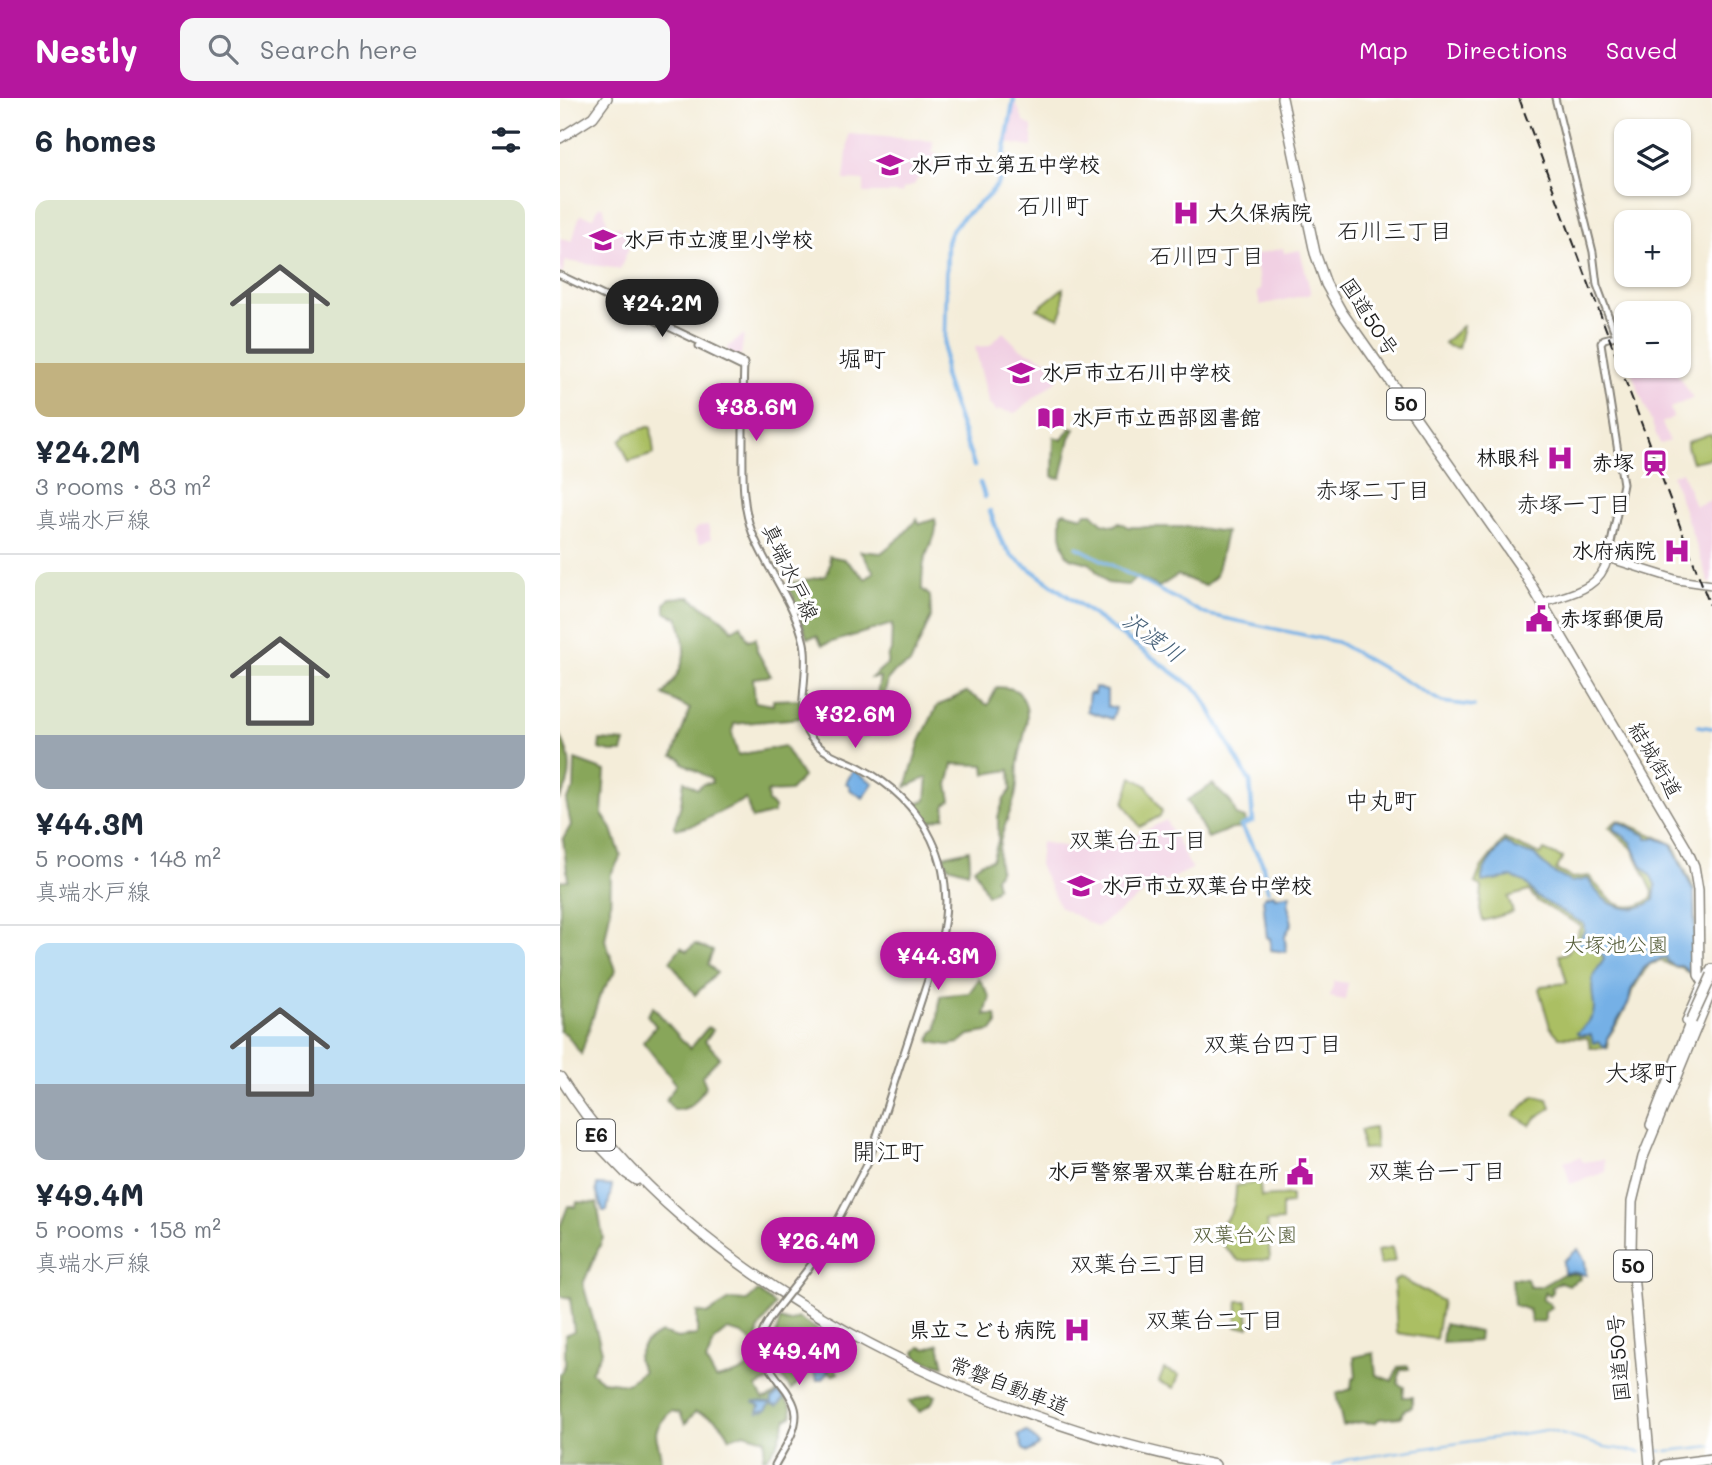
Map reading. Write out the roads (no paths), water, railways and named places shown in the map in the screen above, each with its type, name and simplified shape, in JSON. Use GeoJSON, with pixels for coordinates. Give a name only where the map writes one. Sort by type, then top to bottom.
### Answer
{"type":"FeatureCollection","features":[{"type":"Feature","properties":{"kind":"highway"},"geometry":{"type":"LineString","coordinates":[[560,138],[597,114],[607,98]]}},
{"type":"Feature","properties":{"kind":"highway","name":"国道50号"},"geometry":{"type":"LineString","coordinates":[[1282,98],[1315,253],[1329,290],[1340,311],[1509,549],[1581,669]]}},
{"type":"Feature","properties":{"kind":"highway","name":"結城街道"},"geometry":{"type":"LineString","coordinates":[[1581,669],[1690,857],[1699,895],[1700,964],[1707,984]]}},
{"type":"Feature","properties":{"kind":"highway"},"geometry":{"type":"LineString","coordinates":[[1700,964],[1705,972],[1712,970]]}},
{"type":"Feature","properties":{"kind":"highway"},"geometry":{"type":"LineString","coordinates":[[1654,1126],[1712,970]]}},
{"type":"Feature","properties":{"kind":"highway","name":"50"},"geometry":{"type":"LineString","coordinates":[[1692,1022],[1712,975]]}},
{"type":"Feature","properties":{"kind":"highway"},"geometry":{"type":"LineString","coordinates":[[1654,1126],[1660,1093],[1694,1003],[1707,984]]}},
{"type":"Feature","properties":{"kind":"highway","name":"50"},"geometry":{"type":"LineString","coordinates":[[1654,1126],[1707,984]]}},
{"type":"Feature","properties":{"kind":"highway","name":"常磐自動車道"},"geometry":{"type":"LineString","coordinates":[[560,1077],[610,1145],[662,1199],[710,1239],[784,1292],[867,1342],[970,1392],[1044,1420],[1122,1444],[1215,1465]]}},
{"type":"Feature","properties":{"kind":"highway","name":"常磐自動車道"},"geometry":{"type":"LineString","coordinates":[[560,1086],[594,1132],[636,1180],[684,1224],[749,1274],[823,1322],[889,1359],[967,1396],[1042,1425],[1121,1449],[1189,1465]]}},
{"type":"Feature","properties":{"kind":"highway"},"geometry":{"type":"LineString","coordinates":[[577,1093],[610,1145]]}},
{"type":"Feature","properties":{"kind":"highway","name":"国道50号"},"geometry":{"type":"LineString","coordinates":[[1648,1465],[1627,1233],[1632,1181],[1654,1126]]}},
{"type":"Feature","properties":{"kind":"highway"},"geometry":{"type":"LineString","coordinates":[[591,1137],[636,1180]]}},
{"type":"Feature","properties":{"kind":"highway"},"geometry":{"type":"LineString","coordinates":[[1665,1465],[1711,1463]]}},
{"type":"Feature","properties":{"kind":"highway"},"geometry":{"type":"LineString","coordinates":[[1703,1465],[1711,1463]]}},
{"type":"Feature","properties":{"kind":"main road"},"geometry":{"type":"LineString","coordinates":[[1543,603],[1590,586],[1601,573],[1608,558],[1623,484],[1601,343],[1604,339],[1616,336],[1597,285],[1594,252],[1555,98]]}},
{"type":"Feature","properties":{"kind":"main road","name":"真端水戸線"},"geometry":{"type":"LineString","coordinates":[[560,277],[744,365],[745,508],[757,544],[796,618],[803,639],[806,661],[803,712],[806,729],[821,749],[886,783],[910,805],[920,819],[943,872],[946,917],[941,940],[869,1160],[820,1254],[765,1325],[760,1342],[764,1362],[790,1396],[796,1415],[793,1432],[775,1465]]}},
{"type":"Feature","properties":{"kind":"main road"},"geometry":{"type":"LineString","coordinates":[[1608,558],[1678,580],[1712,585]]}},
{"type":"Feature","properties":{"kind":"water"},"geometry":{"type":"Polygon","coordinates":[[[1095,687],[1107,691],[1107,706],[1116,708],[1112,719],[1087,711],[1089,693],[1094,694],[1095,687]]]}},
{"type":"Feature","properties":{"kind":"water"},"geometry":{"type":"Polygon","coordinates":[[[853,770],[873,783],[863,798],[849,789],[850,786],[846,783],[853,770]]]}},
{"type":"Feature","properties":{"kind":"water","name":"大塚池公園"},"geometry":{"type":"Polygon","coordinates":[[[1618,822],[1647,838],[1656,838],[1671,844],[1694,893],[1695,973],[1692,976],[1683,966],[1675,966],[1667,961],[1666,957],[1644,968],[1631,990],[1629,1002],[1607,1038],[1606,1048],[1599,1042],[1593,1043],[1591,1035],[1577,1033],[1591,1018],[1594,1007],[1593,978],[1604,959],[1596,950],[1576,947],[1584,931],[1584,924],[1537,897],[1525,882],[1511,877],[1482,882],[1482,877],[1489,861],[1505,842],[1515,849],[1534,855],[1552,872],[1571,882],[1588,879],[1604,899],[1611,903],[1625,908],[1640,907],[1654,900],[1656,886],[1641,864],[1631,842],[1613,828],[1618,822]]]}},
{"type":"Feature","properties":{"kind":"water"},"geometry":{"type":"Polygon","coordinates":[[[1274,894],[1275,897],[1290,894],[1288,905],[1292,923],[1285,936],[1286,952],[1271,950],[1270,938],[1267,938],[1263,899],[1274,894]]]}},
{"type":"Feature","properties":{"kind":"water"},"geometry":{"type":"Polygon","coordinates":[[[597,1185],[612,1186],[607,1211],[603,1211],[597,1185]]]}},
{"type":"Feature","properties":{"kind":"water"},"geometry":{"type":"Polygon","coordinates":[[[1578,1249],[1585,1261],[1586,1275],[1564,1273],[1563,1261],[1578,1249]]]}},
{"type":"Feature","properties":{"kind":"water"},"geometry":{"type":"Polygon","coordinates":[[[817,1361],[828,1372],[822,1379],[817,1380],[813,1371],[806,1375],[804,1371],[817,1361]]]}},
{"type":"Feature","properties":{"kind":"water"},"geometry":{"type":"Polygon","coordinates":[[[779,1393],[784,1399],[778,1406],[770,1404],[766,1410],[758,1412],[760,1406],[753,1402],[772,1403],[772,1399],[779,1393]]]}},
{"type":"Feature","properties":{"kind":"water"},"geometry":{"type":"Polygon","coordinates":[[[1026,1431],[1039,1445],[1028,1452],[1023,1449],[1018,1435],[1026,1431]]]}},
{"type":"Feature","properties":{"kind":"waterway","name":"沢渡川"},"geometry":{"type":"LineString","coordinates":[[974,466],[944,376],[947,242],[956,225],[986,198],[999,182],[1014,98]]}},
{"type":"Feature","properties":{"kind":"waterway","name":"沢渡川"},"geometry":{"type":"LineString","coordinates":[[980,483],[985,497]]}},
{"type":"Feature","properties":{"kind":"waterway","name":"沢渡川"},"geometry":{"type":"LineString","coordinates":[[990,511],[1001,541],[1012,556],[1200,692],[1250,782],[1253,821]]}},
{"type":"Feature","properties":{"kind":"waterway"},"geometry":{"type":"LineString","coordinates":[[1077,547],[1205,614],[1337,642],[1442,702],[1474,706]]}},
{"type":"Feature","properties":{"kind":"waterway"},"geometry":{"type":"LineString","coordinates":[[1698,726],[1712,728]]}},
{"type":"Feature","properties":{"kind":"waterway","name":"沢渡川"},"geometry":{"type":"LineString","coordinates":[[1251,822],[1241,826],[1262,862],[1268,890]]}},
{"type":"Feature","properties":{"kind":"waterway"},"geometry":{"type":"LineString","coordinates":[[1352,1459],[1547,1430],[1605,1447],[1641,1452]]}},
{"type":"Feature","properties":{"kind":"waterway"},"geometry":{"type":"LineString","coordinates":[[1666,1451],[1712,1446]]}},
{"type":"Feature","properties":{"kind":"waterway"},"geometry":{"type":"LineString","coordinates":[[1653,1451],[1663,1451]]}},
{"type":"Feature","properties":{"kind":"waterway"},"geometry":{"type":"LineString","coordinates":[[1332,1465],[1350,1459]]}},
{"type":"Feature","properties":{"kind":"railway"},"geometry":{"type":"LineString","coordinates":[[1519,98],[1712,611]]}},
{"type":"Feature","properties":{"kind":"place","name":"水戸市立第五中学校"},"geometry":{"type":"Point","coordinates":[890,165]}},
{"type":"Feature","properties":{"kind":"place","name":"大久保病院"},"geometry":{"type":"Point","coordinates":[1186,213]}},
{"type":"Feature","properties":{"kind":"place","name":"水戸市立渡里小学校"},"geometry":{"type":"Point","coordinates":[603,240]}},
{"type":"Feature","properties":{"kind":"place","name":"水戸市立石川中学校"},"geometry":{"type":"Point","coordinates":[1021,373]}},
{"type":"Feature","properties":{"kind":"place","name":"水戸市立西部図書館"},"geometry":{"type":"Point","coordinates":[1051,418]}},
{"type":"Feature","properties":{"kind":"place","name":"林眼科"},"geometry":{"type":"Point","coordinates":[1560,458]}},
{"type":"Feature","properties":{"kind":"place","name":"赤塚"},"geometry":{"type":"Point","coordinates":[1655,463]}},
{"type":"Feature","properties":{"kind":"place","name":"水府病院"},"geometry":{"type":"Point","coordinates":[1677,551]}},
{"type":"Feature","properties":{"kind":"place","name":"赤塚郵便局"},"geometry":{"type":"Point","coordinates":[1539,619]}},
{"type":"Feature","properties":{"kind":"place","name":"水戸市立双葉台中学校"},"geometry":{"type":"Point","coordinates":[1081,886]}},
{"type":"Feature","properties":{"kind":"place","name":"水戸警察署双葉台駐在所"},"geometry":{"type":"Point","coordinates":[1300,1172]}},
{"type":"Feature","properties":{"kind":"place","name":"県立こども病院"},"geometry":{"type":"Point","coordinates":[1077,1330]}},
{"type":"Feature","properties":{"kind":"district","name":"石川町"},"geometry":{"type":"Point","coordinates":[1053,206]}},
{"type":"Feature","properties":{"kind":"district","name":"石川三丁目"},"geometry":{"type":"Point","coordinates":[1395,231]}},
{"type":"Feature","properties":{"kind":"district","name":"石川四丁目"},"geometry":{"type":"Point","coordinates":[1207,256]}},
{"type":"Feature","properties":{"kind":"district","name":"堀町"},"geometry":{"type":"Point","coordinates":[862,359]}},
{"type":"Feature","properties":{"kind":"district","name":"赤塚二丁目"},"geometry":{"type":"Point","coordinates":[1373,490]}},
{"type":"Feature","properties":{"kind":"district","name":"赤塚一丁目"},"geometry":{"type":"Point","coordinates":[1574,504]}},
{"type":"Feature","properties":{"kind":"district","name":"中丸町"},"geometry":{"type":"Point","coordinates":[1381,801]}},
{"type":"Feature","properties":{"kind":"district","name":"双葉台五丁目"},"geometry":{"type":"Point","coordinates":[1138,840]}},
{"type":"Feature","properties":{"kind":"district","name":"双葉台四丁目"},"geometry":{"type":"Point","coordinates":[1273,1044]}},
{"type":"Feature","properties":{"kind":"district","name":"大塚町"},"geometry":{"type":"Point","coordinates":[1641,1073]}},
{"type":"Feature","properties":{"kind":"district","name":"開江町"},"geometry":{"type":"Point","coordinates":[888,1152]}},
{"type":"Feature","properties":{"kind":"district","name":"双葉台一丁目"},"geometry":{"type":"Point","coordinates":[1437,1171]}},
{"type":"Feature","properties":{"kind":"district","name":"双葉台三丁目"},"geometry":{"type":"Point","coordinates":[1139,1264]}},
{"type":"Feature","properties":{"kind":"district","name":"双葉台二丁目"},"geometry":{"type":"Point","coordinates":[1215,1320]}},
{"type":"Feature","properties":{"kind":"park label","name":"双葉台公園"},"geometry":{"type":"Point","coordinates":[1245,1235]}}]}
